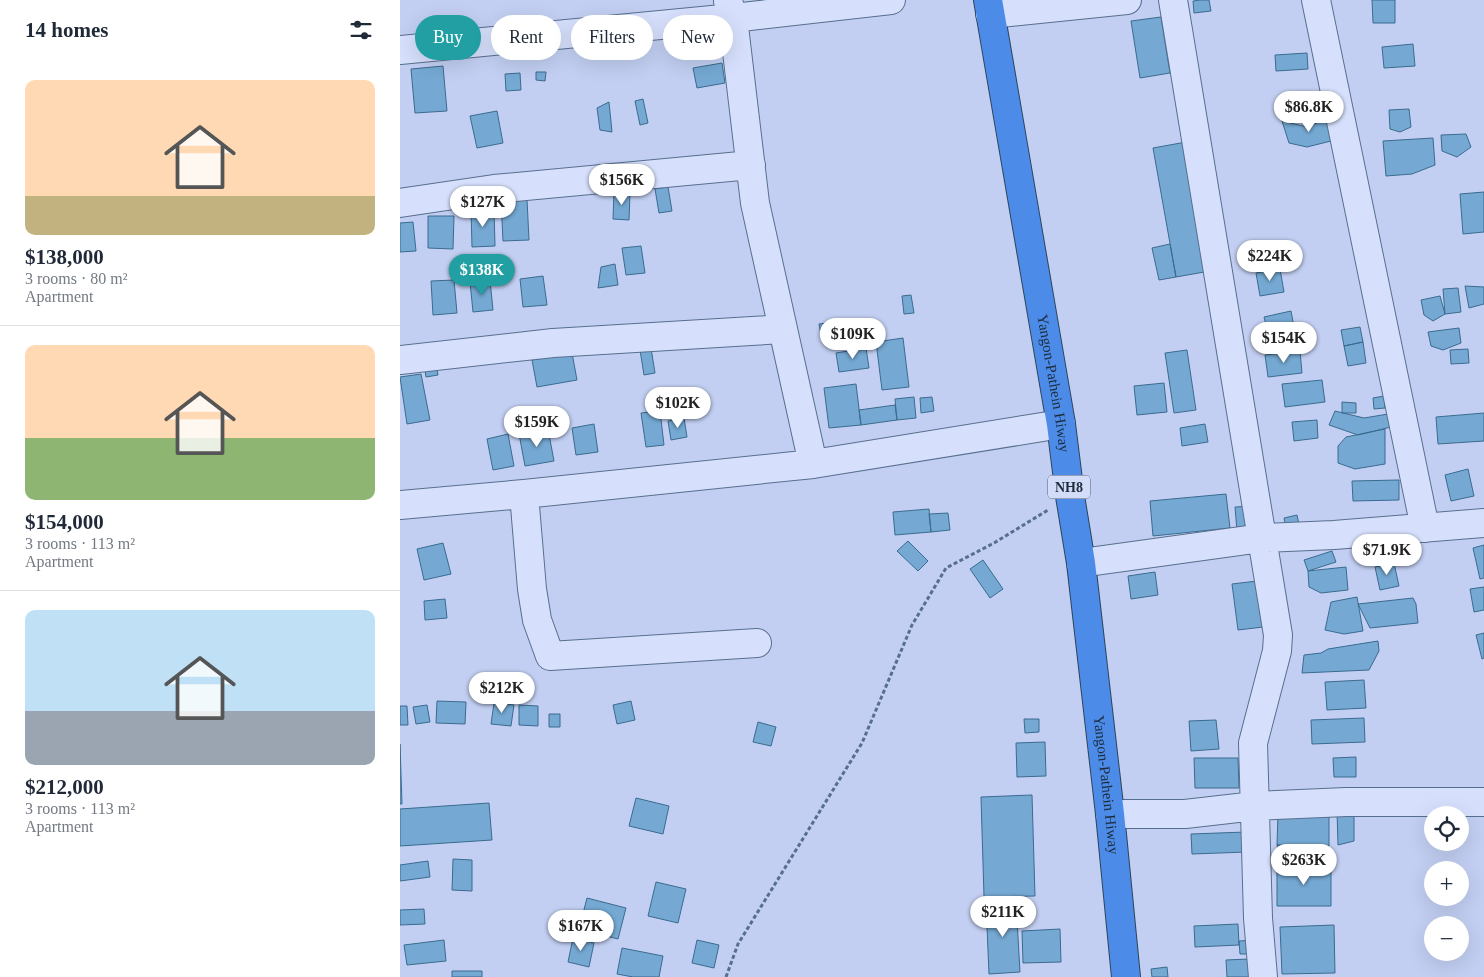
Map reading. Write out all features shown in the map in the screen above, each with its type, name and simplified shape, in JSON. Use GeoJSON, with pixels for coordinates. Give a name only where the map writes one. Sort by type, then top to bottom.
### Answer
{"type":"FeatureCollection","features":[{"type":"Feature","properties":{"kind":"highway","name":"Yangon-Pathein Hiway"},"geometry":{"type":"LineString","coordinates":[[989,7],[1061,424],[1081,563],[1110,814],[1126,977]]}},
{"type":"Feature","properties":{"kind":"street"},"geometry":{"type":"LineString","coordinates":[[400,50],[730,9],[891,0]]}},
{"type":"Feature","properties":{"kind":"street"},"geometry":{"type":"LineString","coordinates":[[989,7],[1126,0]]}},
{"type":"Feature","properties":{"kind":"street"},"geometry":{"type":"LineString","coordinates":[[1173,0],[1278,635],[1277,651],[1253,743],[1258,918],[1263,977]]}},
{"type":"Feature","properties":{"kind":"street"},"geometry":{"type":"LineString","coordinates":[[1316,0],[1424,528]]}},
{"type":"Feature","properties":{"kind":"street"},"geometry":{"type":"LineString","coordinates":[[730,9],[755,203],[813,464]]}},
{"type":"Feature","properties":{"kind":"street"},"geometry":{"type":"LineString","coordinates":[[400,203],[494,190],[751,165]]}},
{"type":"Feature","properties":{"kind":"street"},"geometry":{"type":"LineString","coordinates":[[400,360],[553,343],[783,329]]}},
{"type":"Feature","properties":{"kind":"street"},"geometry":{"type":"LineString","coordinates":[[400,505],[813,464],[1061,424]]}},
{"type":"Feature","properties":{"kind":"street"},"geometry":{"type":"LineString","coordinates":[[524,494],[532,589],[537,620],[550,656],[757,643]]}},
{"type":"Feature","properties":{"kind":"street"},"geometry":{"type":"LineString","coordinates":[[1081,563],[1262,538],[1484,523]]}},
{"type":"Feature","properties":{"kind":"street"},"geometry":{"type":"LineString","coordinates":[[1110,814],[1185,814],[1255,806],[1346,802],[1484,802]]}},
{"type":"Feature","properties":{"kind":"path"},"geometry":{"type":"LineString","coordinates":[[726,977],[738,944],[862,743],[912,624],[946,568],[994,543],[1070,496]]}},
{"type":"Feature","properties":{"kind":"building"},"geometry":{"type":"Polygon","coordinates":[[[1209,0],[1211,11],[1194,13],[1193,1],[1209,0]]]}},
{"type":"Feature","properties":{"kind":"building"},"geometry":{"type":"Polygon","coordinates":[[[1372,0],[1395,0],[1395,23],[1373,23],[1372,0]]]}},
{"type":"Feature","properties":{"kind":"building"},"geometry":{"type":"Polygon","coordinates":[[[1161,17],[1170,73],[1140,78],[1131,21],[1161,17]]]}},
{"type":"Feature","properties":{"kind":"building"},"geometry":{"type":"Polygon","coordinates":[[[1413,44],[1415,66],[1384,68],[1382,47],[1413,44]]]}},
{"type":"Feature","properties":{"kind":"building"},"geometry":{"type":"Polygon","coordinates":[[[1307,53],[1308,69],[1276,71],[1275,55],[1307,53]]]}},
{"type":"Feature","properties":{"kind":"building"},"geometry":{"type":"Polygon","coordinates":[[[722,63],[725,83],[697,88],[693,68],[722,63]]]}},
{"type":"Feature","properties":{"kind":"building"},"geometry":{"type":"Polygon","coordinates":[[[443,66],[447,111],[415,113],[411,69],[443,66]]]}},
{"type":"Feature","properties":{"kind":"building"},"geometry":{"type":"Polygon","coordinates":[[[536,72],[546,72],[545,81],[536,80],[536,72]]]}},
{"type":"Feature","properties":{"kind":"building"},"geometry":{"type":"Polygon","coordinates":[[[520,73],[521,90],[506,91],[505,74],[520,73]]]}},
{"type":"Feature","properties":{"kind":"building"},"geometry":{"type":"Polygon","coordinates":[[[643,99],[648,123],[640,125],[635,101],[643,99]]]}},
{"type":"Feature","properties":{"kind":"building"},"geometry":{"type":"Polygon","coordinates":[[[609,102],[612,132],[600,130],[597,108],[609,102]]]}},
{"type":"Feature","properties":{"kind":"building"},"geometry":{"type":"Polygon","coordinates":[[[1409,109],[1411,127],[1400,132],[1390,129],[1389,110],[1409,109]]]}},
{"type":"Feature","properties":{"kind":"building"},"geometry":{"type":"Polygon","coordinates":[[[497,111],[503,143],[477,148],[470,116],[497,111]]]}},
{"type":"Feature","properties":{"kind":"building"},"geometry":{"type":"Polygon","coordinates":[[[1331,117],[1331,141],[1307,147],[1289,143],[1282,121],[1307,127],[1331,117]]]}},
{"type":"Feature","properties":{"kind":"building"},"geometry":{"type":"Polygon","coordinates":[[[1466,134],[1471,147],[1457,157],[1442,151],[1441,135],[1466,134]]]}},
{"type":"Feature","properties":{"kind":"building"},"geometry":{"type":"Polygon","coordinates":[[[1433,138],[1435,165],[1412,174],[1386,176],[1383,141],[1433,138]]]}},
{"type":"Feature","properties":{"kind":"building"},"geometry":{"type":"Polygon","coordinates":[[[1186,142],[1210,271],[1176,277],[1153,148],[1186,142]]]}},
{"type":"Feature","properties":{"kind":"building"},"geometry":{"type":"Polygon","coordinates":[[[668,187],[672,211],[659,213],[655,189],[668,187]]]}},
{"type":"Feature","properties":{"kind":"building"},"geometry":{"type":"Polygon","coordinates":[[[1484,192],[1484,232],[1463,234],[1460,194],[1484,192]]]}},
{"type":"Feature","properties":{"kind":"building"},"geometry":{"type":"Polygon","coordinates":[[[614,193],[630,194],[629,220],[613,219],[614,193]]]}},
{"type":"Feature","properties":{"kind":"building"},"geometry":{"type":"Polygon","coordinates":[[[527,199],[529,240],[503,241],[501,201],[527,199]]]}},
{"type":"Feature","properties":{"kind":"building"},"geometry":{"type":"Polygon","coordinates":[[[471,210],[494,210],[495,246],[472,247],[471,210]]]}},
{"type":"Feature","properties":{"kind":"building"},"geometry":{"type":"Polygon","coordinates":[[[428,216],[454,216],[453,249],[428,248],[428,216]]]}},
{"type":"Feature","properties":{"kind":"building"},"geometry":{"type":"Polygon","coordinates":[[[413,222],[416,251],[400,252],[400,223],[413,222]]]}},
{"type":"Feature","properties":{"kind":"building"},"geometry":{"type":"Polygon","coordinates":[[[1170,244],[1176,277],[1159,280],[1152,248],[1170,244]]]}},
{"type":"Feature","properties":{"kind":"building"},"geometry":{"type":"Polygon","coordinates":[[[641,246],[645,273],[626,275],[622,248],[641,246]]]}},
{"type":"Feature","properties":{"kind":"building"},"geometry":{"type":"Polygon","coordinates":[[[615,264],[618,285],[598,288],[601,267],[615,264]]]}},
{"type":"Feature","properties":{"kind":"building"},"geometry":{"type":"Polygon","coordinates":[[[1280,269],[1284,292],[1260,296],[1256,273],[1280,269]]]}},
{"type":"Feature","properties":{"kind":"building"},"geometry":{"type":"Polygon","coordinates":[[[543,276],[547,305],[523,307],[520,279],[543,276]]]}},
{"type":"Feature","properties":{"kind":"building"},"geometry":{"type":"Polygon","coordinates":[[[454,280],[457,313],[433,315],[431,281],[454,280]]]}},
{"type":"Feature","properties":{"kind":"building"},"geometry":{"type":"Polygon","coordinates":[[[490,280],[493,310],[473,312],[470,282],[490,280]]]}},
{"type":"Feature","properties":{"kind":"building"},"geometry":{"type":"Polygon","coordinates":[[[1465,286],[1484,287],[1484,304],[1469,308],[1465,286]]]}},
{"type":"Feature","properties":{"kind":"building"},"geometry":{"type":"Polygon","coordinates":[[[1458,288],[1461,312],[1445,314],[1443,289],[1458,288]]]}},
{"type":"Feature","properties":{"kind":"building"},"geometry":{"type":"Polygon","coordinates":[[[911,295],[914,313],[904,314],[902,296],[911,295]]]}},
{"type":"Feature","properties":{"kind":"building"},"geometry":{"type":"Polygon","coordinates":[[[1440,296],[1445,314],[1433,321],[1424,315],[1421,300],[1440,296]]]}},
{"type":"Feature","properties":{"kind":"building"},"geometry":{"type":"Polygon","coordinates":[[[1291,311],[1295,332],[1282,335],[1268,333],[1264,317],[1291,311]]]}},
{"type":"Feature","properties":{"kind":"building"},"geometry":{"type":"Polygon","coordinates":[[[834,322],[832,339],[822,340],[819,324],[834,322]]]}},
{"type":"Feature","properties":{"kind":"building"},"geometry":{"type":"Polygon","coordinates":[[[1360,327],[1363,342],[1344,346],[1341,330],[1360,327]]]}},
{"type":"Feature","properties":{"kind":"building"},"geometry":{"type":"Polygon","coordinates":[[[1459,328],[1461,343],[1443,350],[1431,346],[1428,332],[1459,328]]]}},
{"type":"Feature","properties":{"kind":"building"},"geometry":{"type":"Polygon","coordinates":[[[856,334],[856,342],[842,343],[842,335],[856,334]]]}},
{"type":"Feature","properties":{"kind":"building"},"geometry":{"type":"Polygon","coordinates":[[[903,338],[909,387],[882,390],[876,342],[903,338]]]}},
{"type":"Feature","properties":{"kind":"building"},"geometry":{"type":"Polygon","coordinates":[[[1363,342],[1366,363],[1348,366],[1344,346],[1363,342]]]}},
{"type":"Feature","properties":{"kind":"building"},"geometry":{"type":"Polygon","coordinates":[[[651,348],[655,373],[644,375],[640,350],[651,348]]]}},
{"type":"Feature","properties":{"kind":"building"},"geometry":{"type":"Polygon","coordinates":[[[866,348],[869,368],[839,372],[836,353],[866,348]]]}},
{"type":"Feature","properties":{"kind":"building"},"geometry":{"type":"Polygon","coordinates":[[[1468,349],[1469,363],[1451,364],[1450,350],[1468,349]]]}},
{"type":"Feature","properties":{"kind":"building"},"geometry":{"type":"Polygon","coordinates":[[[1187,350],[1196,410],[1174,413],[1165,353],[1187,350]]]}},
{"type":"Feature","properties":{"kind":"building"},"geometry":{"type":"Polygon","coordinates":[[[1300,351],[1302,373],[1268,377],[1265,355],[1300,351]]]}},
{"type":"Feature","properties":{"kind":"building"},"geometry":{"type":"Polygon","coordinates":[[[572,353],[577,380],[537,387],[532,360],[572,353]]]}},
{"type":"Feature","properties":{"kind":"building"},"geometry":{"type":"Polygon","coordinates":[[[436,362],[438,375],[426,377],[424,364],[436,362]]]}},
{"type":"Feature","properties":{"kind":"building"},"geometry":{"type":"Polygon","coordinates":[[[421,374],[430,420],[407,424],[400,377],[421,374]]]}},
{"type":"Feature","properties":{"kind":"building"},"geometry":{"type":"Polygon","coordinates":[[[1322,380],[1325,402],[1285,407],[1282,384],[1322,380]]]}},
{"type":"Feature","properties":{"kind":"building"},"geometry":{"type":"Polygon","coordinates":[[[1164,383],[1167,412],[1137,415],[1134,386],[1164,383]]]}},
{"type":"Feature","properties":{"kind":"building"},"geometry":{"type":"Polygon","coordinates":[[[856,384],[861,425],[829,428],[824,388],[856,384]]]}},
{"type":"Feature","properties":{"kind":"building"},"geometry":{"type":"Polygon","coordinates":[[[697,396],[698,411],[675,412],[674,397],[697,396]]]}},
{"type":"Feature","properties":{"kind":"building"},"geometry":{"type":"Polygon","coordinates":[[[1384,396],[1385,408],[1374,409],[1373,398],[1384,396]]]}},
{"type":"Feature","properties":{"kind":"building"},"geometry":{"type":"Polygon","coordinates":[[[914,397],[916,418],[897,420],[895,399],[914,397]]]}},
{"type":"Feature","properties":{"kind":"building"},"geometry":{"type":"Polygon","coordinates":[[[932,397],[934,411],[921,413],[920,398],[932,397]]]}},
{"type":"Feature","properties":{"kind":"building"},"geometry":{"type":"Polygon","coordinates":[[[1342,402],[1356,403],[1356,413],[1342,413],[1342,402]]]}},
{"type":"Feature","properties":{"kind":"building"},"geometry":{"type":"Polygon","coordinates":[[[895,405],[897,420],[861,425],[859,410],[895,405]]]}},
{"type":"Feature","properties":{"kind":"building"},"geometry":{"type":"Polygon","coordinates":[[[660,411],[664,445],[646,447],[641,413],[660,411]]]}},
{"type":"Feature","properties":{"kind":"building"},"geometry":{"type":"Polygon","coordinates":[[[1335,411],[1364,418],[1388,414],[1391,427],[1358,435],[1329,425],[1335,411]]]}},
{"type":"Feature","properties":{"kind":"building"},"geometry":{"type":"Polygon","coordinates":[[[1484,413],[1484,441],[1438,444],[1436,417],[1484,413]]]}},
{"type":"Feature","properties":{"kind":"building"},"geometry":{"type":"Polygon","coordinates":[[[684,418],[687,437],[671,440],[668,421],[684,418]]]}},
{"type":"Feature","properties":{"kind":"building"},"geometry":{"type":"Polygon","coordinates":[[[1317,420],[1318,438],[1294,441],[1292,422],[1317,420]]]}},
{"type":"Feature","properties":{"kind":"building"},"geometry":{"type":"Polygon","coordinates":[[[594,424],[598,452],[576,455],[572,428],[594,424]]]}},
{"type":"Feature","properties":{"kind":"building"},"geometry":{"type":"Polygon","coordinates":[[[1205,424],[1208,442],[1182,446],[1180,428],[1205,424]]]}},
{"type":"Feature","properties":{"kind":"building"},"geometry":{"type":"Polygon","coordinates":[[[548,429],[554,461],[525,466],[519,434],[548,429]]]}},
{"type":"Feature","properties":{"kind":"building"},"geometry":{"type":"Polygon","coordinates":[[[1385,429],[1385,464],[1355,469],[1338,463],[1338,446],[1346,437],[1385,429]]]}},
{"type":"Feature","properties":{"kind":"building"},"geometry":{"type":"Polygon","coordinates":[[[508,434],[514,466],[493,470],[487,439],[508,434]]]}},
{"type":"Feature","properties":{"kind":"building"},"geometry":{"type":"Polygon","coordinates":[[[1468,469],[1474,496],[1451,501],[1445,475],[1468,469]]]}},
{"type":"Feature","properties":{"kind":"building"},"geometry":{"type":"Polygon","coordinates":[[[1399,480],[1399,500],[1353,501],[1352,481],[1399,480]]]}},
{"type":"Feature","properties":{"kind":"building"},"geometry":{"type":"Polygon","coordinates":[[[1226,494],[1230,528],[1153,536],[1150,501],[1226,494]]]}},
{"type":"Feature","properties":{"kind":"building"},"geometry":{"type":"Polygon","coordinates":[[[1254,506],[1256,529],[1237,531],[1235,507],[1254,506]]]}},
{"type":"Feature","properties":{"kind":"building"},"geometry":{"type":"Polygon","coordinates":[[[929,509],[931,532],[895,535],[893,512],[929,509]]]}},
{"type":"Feature","properties":{"kind":"building"},"geometry":{"type":"Polygon","coordinates":[[[948,513],[950,530],[931,532],[929,514],[948,513]]]}},
{"type":"Feature","properties":{"kind":"building"},"geometry":{"type":"Polygon","coordinates":[[[1297,515],[1301,534],[1287,532],[1284,518],[1297,515]]]}},
{"type":"Feature","properties":{"kind":"building"},"geometry":{"type":"Polygon","coordinates":[[[908,541],[928,561],[918,571],[897,551],[908,541]]]}},
{"type":"Feature","properties":{"kind":"building"},"geometry":{"type":"Polygon","coordinates":[[[443,543],[451,574],[424,580],[417,549],[443,543]]]}},
{"type":"Feature","properties":{"kind":"building"},"geometry":{"type":"Polygon","coordinates":[[[1484,545],[1484,578],[1480,579],[1473,548],[1484,545]]]}},
{"type":"Feature","properties":{"kind":"building"},"geometry":{"type":"Polygon","coordinates":[[[1332,551],[1336,562],[1308,571],[1304,560],[1332,551]]]}},
{"type":"Feature","properties":{"kind":"building"},"geometry":{"type":"Polygon","coordinates":[[[983,560],[1003,589],[990,598],[970,569],[983,560]]]}},
{"type":"Feature","properties":{"kind":"building"},"geometry":{"type":"Polygon","coordinates":[[[1394,563],[1399,586],[1380,590],[1375,567],[1394,563]]]}},
{"type":"Feature","properties":{"kind":"building"},"geometry":{"type":"Polygon","coordinates":[[[1346,567],[1348,590],[1321,593],[1309,587],[1308,571],[1346,567]]]}},
{"type":"Feature","properties":{"kind":"building"},"geometry":{"type":"Polygon","coordinates":[[[1155,572],[1158,595],[1131,599],[1128,576],[1155,572]]]}},
{"type":"Feature","properties":{"kind":"building"},"geometry":{"type":"Polygon","coordinates":[[[1257,581],[1263,627],[1238,630],[1232,584],[1257,581]]]}},
{"type":"Feature","properties":{"kind":"building"},"geometry":{"type":"Polygon","coordinates":[[[1484,587],[1484,610],[1474,612],[1470,589],[1484,587]]]}},
{"type":"Feature","properties":{"kind":"building"},"geometry":{"type":"Polygon","coordinates":[[[1357,597],[1363,631],[1344,634],[1325,630],[1331,602],[1357,597]]]}},
{"type":"Feature","properties":{"kind":"building"},"geometry":{"type":"Polygon","coordinates":[[[1413,598],[1416,604],[1418,623],[1370,628],[1358,604],[1413,598]]]}},
{"type":"Feature","properties":{"kind":"building"},"geometry":{"type":"Polygon","coordinates":[[[445,599],[447,618],[425,620],[424,601],[445,599]]]}},
{"type":"Feature","properties":{"kind":"building"},"geometry":{"type":"Polygon","coordinates":[[[1484,633],[1484,658],[1482,659],[1476,635],[1484,633]]]}},
{"type":"Feature","properties":{"kind":"building"},"geometry":{"type":"Polygon","coordinates":[[[1378,641],[1379,651],[1369,670],[1302,673],[1304,655],[1378,641]]]}},
{"type":"Feature","properties":{"kind":"building"},"geometry":{"type":"Polygon","coordinates":[[[1364,680],[1366,708],[1327,710],[1325,682],[1364,680]]]}},
{"type":"Feature","properties":{"kind":"building"},"geometry":{"type":"Polygon","coordinates":[[[437,701],[466,702],[465,724],[436,723],[437,701]]]}},
{"type":"Feature","properties":{"kind":"building"},"geometry":{"type":"Polygon","coordinates":[[[631,701],[635,720],[617,724],[613,705],[631,701]]]}},
{"type":"Feature","properties":{"kind":"building"},"geometry":{"type":"Polygon","coordinates":[[[494,703],[514,705],[511,726],[491,724],[494,703]]]}},
{"type":"Feature","properties":{"kind":"building"},"geometry":{"type":"Polygon","coordinates":[[[427,705],[430,722],[416,724],[413,707],[427,705]]]}},
{"type":"Feature","properties":{"kind":"building"},"geometry":{"type":"Polygon","coordinates":[[[519,705],[538,706],[538,726],[519,725],[519,705]]]}},
{"type":"Feature","properties":{"kind":"building"},"geometry":{"type":"Polygon","coordinates":[[[400,706],[407,706],[408,725],[400,725],[400,706]]]}},
{"type":"Feature","properties":{"kind":"building"},"geometry":{"type":"Polygon","coordinates":[[[549,714],[560,714],[560,727],[549,727],[549,714]]]}},
{"type":"Feature","properties":{"kind":"building"},"geometry":{"type":"Polygon","coordinates":[[[1364,718],[1365,742],[1312,744],[1311,720],[1364,718]]]}},
{"type":"Feature","properties":{"kind":"building"},"geometry":{"type":"Polygon","coordinates":[[[1024,719],[1039,719],[1039,732],[1025,733],[1024,719]]]}},
{"type":"Feature","properties":{"kind":"building"},"geometry":{"type":"Polygon","coordinates":[[[1216,720],[1219,749],[1191,751],[1189,721],[1216,720]]]}},
{"type":"Feature","properties":{"kind":"building"},"geometry":{"type":"Polygon","coordinates":[[[758,722],[776,727],[771,746],[753,742],[758,722]]]}},
{"type":"Feature","properties":{"kind":"building"},"geometry":{"type":"Polygon","coordinates":[[[1045,742],[1046,776],[1017,777],[1016,743],[1045,742]]]}},
{"type":"Feature","properties":{"kind":"building"},"geometry":{"type":"Polygon","coordinates":[[[400,744],[402,804],[400,804],[400,744]]]}},
{"type":"Feature","properties":{"kind":"building"},"geometry":{"type":"Polygon","coordinates":[[[1356,757],[1356,777],[1334,777],[1333,758],[1356,757]]]}},
{"type":"Feature","properties":{"kind":"building"},"geometry":{"type":"Polygon","coordinates":[[[1194,758],[1238,758],[1239,788],[1195,788],[1194,758]]]}},
{"type":"Feature","properties":{"kind":"building"},"geometry":{"type":"Polygon","coordinates":[[[1032,795],[1035,896],[984,897],[981,797],[1032,795]]]}},
{"type":"Feature","properties":{"kind":"building"},"geometry":{"type":"Polygon","coordinates":[[[636,798],[669,806],[663,834],[629,826],[636,798]]]}},
{"type":"Feature","properties":{"kind":"building"},"geometry":{"type":"Polygon","coordinates":[[[489,803],[492,840],[400,846],[400,809],[489,803]]]}},
{"type":"Feature","properties":{"kind":"building"},"geometry":{"type":"Polygon","coordinates":[[[1337,811],[1354,811],[1354,841],[1338,845],[1337,811]]]}},
{"type":"Feature","properties":{"kind":"building"},"geometry":{"type":"Polygon","coordinates":[[[1278,813],[1329,813],[1329,846],[1277,845],[1278,813]]]}},
{"type":"Feature","properties":{"kind":"building"},"geometry":{"type":"Polygon","coordinates":[[[1246,832],[1247,852],[1192,854],[1191,834],[1246,832]]]}},
{"type":"Feature","properties":{"kind":"building"},"geometry":{"type":"Polygon","coordinates":[[[1277,845],[1324,851],[1322,867],[1281,861],[1277,845]]]}},
{"type":"Feature","properties":{"kind":"building"},"geometry":{"type":"Polygon","coordinates":[[[453,859],[472,860],[472,891],[452,890],[453,859]]]}},
{"type":"Feature","properties":{"kind":"building"},"geometry":{"type":"Polygon","coordinates":[[[428,861],[430,877],[400,881],[400,865],[428,861]]]}},
{"type":"Feature","properties":{"kind":"building"},"geometry":{"type":"Polygon","coordinates":[[[1277,867],[1331,867],[1331,906],[1277,906],[1277,867]]]}},
{"type":"Feature","properties":{"kind":"building"},"geometry":{"type":"Polygon","coordinates":[[[656,882],[686,889],[678,923],[648,916],[656,882]]]}},
{"type":"Feature","properties":{"kind":"building"},"geometry":{"type":"Polygon","coordinates":[[[587,898],[626,908],[618,939],[579,929],[587,898]]]}},
{"type":"Feature","properties":{"kind":"building"},"geometry":{"type":"Polygon","coordinates":[[[1016,902],[1020,972],[989,974],[986,904],[1016,902]]]}},
{"type":"Feature","properties":{"kind":"building"},"geometry":{"type":"Polygon","coordinates":[[[424,909],[425,924],[400,925],[400,910],[424,909]]]}},
{"type":"Feature","properties":{"kind":"building"},"geometry":{"type":"Polygon","coordinates":[[[1238,924],[1239,945],[1195,947],[1194,926],[1238,924]]]}},
{"type":"Feature","properties":{"kind":"building"},"geometry":{"type":"Polygon","coordinates":[[[1334,925],[1335,973],[1282,974],[1280,927],[1334,925]]]}},
{"type":"Feature","properties":{"kind":"building"},"geometry":{"type":"Polygon","coordinates":[[[1060,929],[1061,962],[1023,963],[1022,931],[1060,929]]]}},
{"type":"Feature","properties":{"kind":"building"},"geometry":{"type":"Polygon","coordinates":[[[573,938],[594,943],[589,967],[568,962],[573,938]]]}},
{"type":"Feature","properties":{"kind":"building"},"geometry":{"type":"Polygon","coordinates":[[[444,940],[446,961],[407,965],[404,945],[444,940]]]}},
{"type":"Feature","properties":{"kind":"building"},"geometry":{"type":"Polygon","coordinates":[[[697,940],[719,945],[714,968],[692,963],[697,940]]]}},
{"type":"Feature","properties":{"kind":"building"},"geometry":{"type":"Polygon","coordinates":[[[1254,940],[1255,954],[1240,954],[1239,941],[1254,940]]]}},
{"type":"Feature","properties":{"kind":"building"},"geometry":{"type":"Polygon","coordinates":[[[622,948],[663,956],[659,977],[633,977],[617,974],[622,948]]]}},
{"type":"Feature","properties":{"kind":"building"},"geometry":{"type":"Polygon","coordinates":[[[1249,959],[1251,977],[1227,977],[1226,960],[1249,959]]]}},
{"type":"Feature","properties":{"kind":"building"},"geometry":{"type":"Polygon","coordinates":[[[1167,967],[1168,977],[1152,977],[1151,969],[1167,967]]]}},
{"type":"Feature","properties":{"kind":"building"},"geometry":{"type":"Polygon","coordinates":[[[452,971],[482,971],[482,977],[452,977],[452,971]]]}}]}
